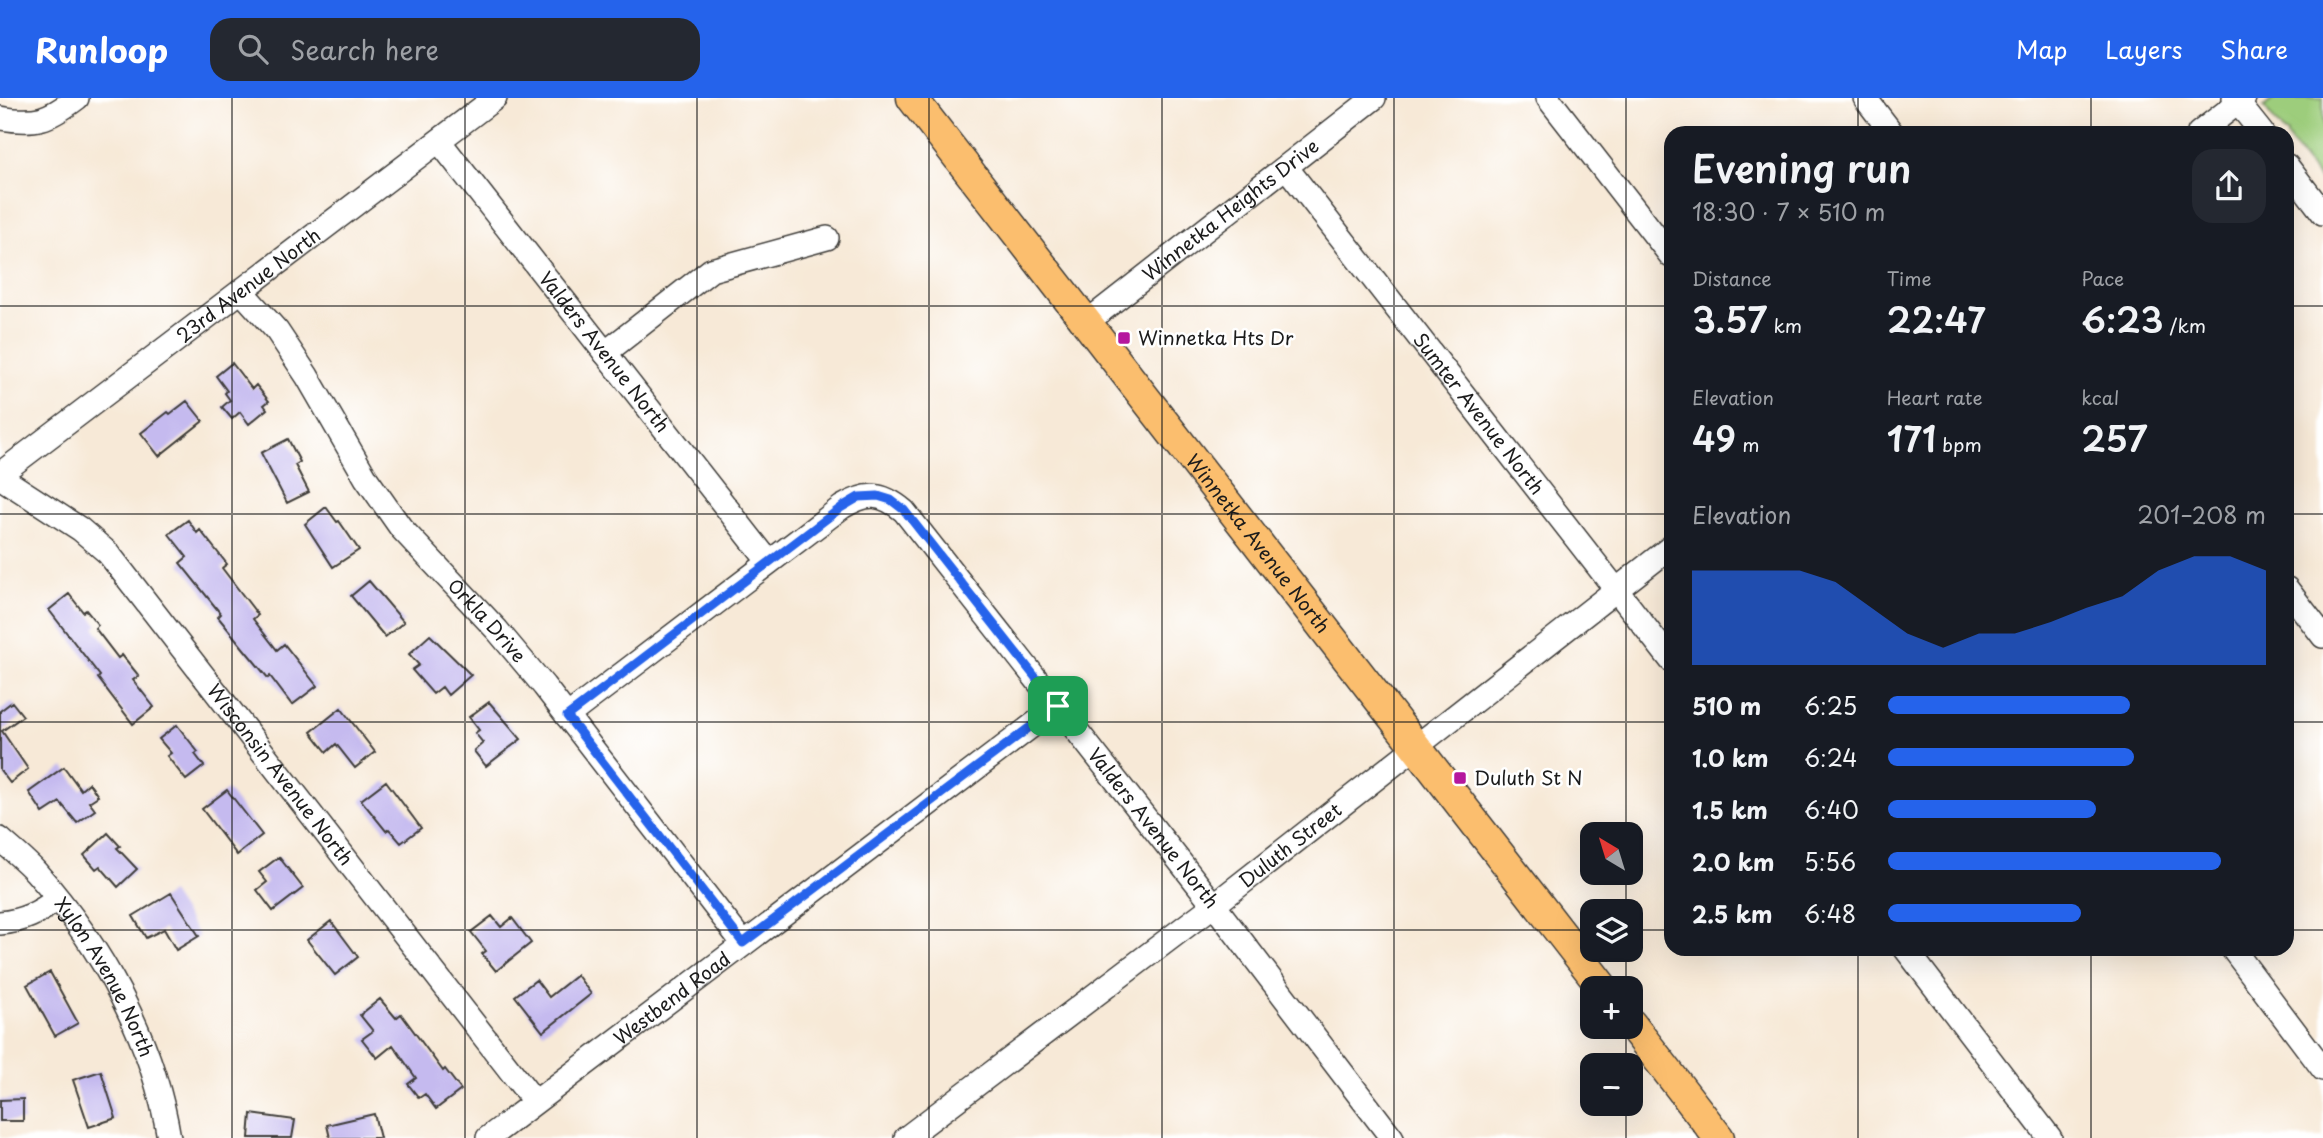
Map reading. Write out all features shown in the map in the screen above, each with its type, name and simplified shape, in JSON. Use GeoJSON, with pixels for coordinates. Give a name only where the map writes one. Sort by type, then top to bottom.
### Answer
{"type":"FeatureCollection","features":[{"type":"Feature","properties":{"kind":"main road","name":"Winnetka Avenue North"},"geometry":{"type":"LineString","coordinates":[[912,98],[1594,976]]}},
{"type":"Feature","properties":{"kind":"main road"},"geometry":{"type":"LineString","coordinates":[[1642,1039],[1718,1138]]}},
{"type":"Feature","properties":{"kind":"street"},"geometry":{"type":"LineString","coordinates":[[0,118],[41,120],[77,98]]}},
{"type":"Feature","properties":{"kind":"street","name":"23rd Avenue North"},"geometry":{"type":"LineString","coordinates":[[0,476],[495,98]]}},
{"type":"Feature","properties":{"kind":"street","name":"Winnetka Heights Drive"},"geometry":{"type":"LineString","coordinates":[[1087,322],[1374,98]]}},
{"type":"Feature","properties":{"kind":"street"},"geometry":{"type":"LineString","coordinates":[[1548,98],[1664,247]]}},
{"type":"Feature","properties":{"kind":"street"},"geometry":{"type":"LineString","coordinates":[[1865,98],[1887,126]]}},
{"type":"Feature","properties":{"kind":"street"},"geometry":{"type":"LineString","coordinates":[[2207,126],[2239,100],[2257,126]]}},
{"type":"Feature","properties":{"kind":"street","name":"Valders Avenue North"},"geometry":{"type":"LineString","coordinates":[[439,141],[769,562],[859,497],[878,496],[891,500],[904,510],[1214,905],[1392,1138]]}},
{"type":"Feature","properties":{"kind":"street","name":"Sumter Avenue North"},"geometry":{"type":"LineString","coordinates":[[1286,167],[1664,651]]}},
{"type":"Feature","properties":{"kind":"street"},"geometry":{"type":"LineString","coordinates":[[2294,175],[2323,213]]}},
{"type":"Feature","properties":{"kind":"street"},"geometry":{"type":"LineString","coordinates":[[605,353],[712,270],[827,237]]}},
{"type":"Feature","properties":{"kind":"street","name":"Orkla Drive"},"geometry":{"type":"LineString","coordinates":[[241,291],[277,331],[300,365],[366,478],[401,528],[497,630],[743,943]]}},
{"type":"Feature","properties":{"kind":"street","name":"Wisconsin Avenue North"},"geometry":{"type":"LineString","coordinates":[[0,476],[80,529],[108,553],[534,1101]]}},
{"type":"Feature","properties":{"kind":"street","name":"Duluth Street"},"geometry":{"type":"LineString","coordinates":[[906,1138],[1214,905],[1664,552]]}},
{"type":"Feature","properties":{"kind":"street"},"geometry":{"type":"LineString","coordinates":[[567,716],[769,562]]}},
{"type":"Feature","properties":{"kind":"street"},"geometry":{"type":"LineString","coordinates":[[2294,598],[2323,636]]}},
{"type":"Feature","properties":{"kind":"street","name":"Westbend Road"},"geometry":{"type":"LineString","coordinates":[[488,1138],[1058,706]]}},
{"type":"Feature","properties":{"kind":"street","name":"Xylon Avenue North"},"geometry":{"type":"LineString","coordinates":[[0,839],[34,870],[57,898],[115,982],[149,1059],[165,1110],[169,1138]]}},
{"type":"Feature","properties":{"kind":"street"},"geometry":{"type":"LineString","coordinates":[[0,923],[18,921],[32,915],[57,898]]}},
{"type":"Feature","properties":{"kind":"street"},"geometry":{"type":"LineString","coordinates":[[1911,956],[2050,1138]]}},
{"type":"Feature","properties":{"kind":"street"},"geometry":{"type":"LineString","coordinates":[[2238,956],[2323,1069]]}},
{"type":"Feature","properties":{"kind":"green space"},"geometry":{"type":"Polygon","coordinates":[[[2275,98],[2323,98],[2323,184],[2294,146],[2294,126],[2279,126],[2264,107],[2275,98]]]}},
{"type":"Feature","properties":{"kind":"building"},"geometry":{"type":"Polygon","coordinates":[[[232,363],[252,389],[256,385],[269,401],[264,405],[267,409],[249,424],[240,412],[232,419],[222,407],[230,400],[216,376],[232,363]]]}},
{"type":"Feature","properties":{"kind":"building"},"geometry":{"type":"Polygon","coordinates":[[[187,401],[203,421],[159,456],[141,433],[187,401]]]}},
{"type":"Feature","properties":{"kind":"building"},"geometry":{"type":"Polygon","coordinates":[[[288,439],[300,462],[295,465],[309,492],[287,503],[261,453],[288,439]]]}},
{"type":"Feature","properties":{"kind":"building"},"geometry":{"type":"Polygon","coordinates":[[[326,507],[359,550],[333,567],[305,524],[326,507]]]}},
{"type":"Feature","properties":{"kind":"building"},"geometry":{"type":"Polygon","coordinates":[[[188,520],[197,533],[200,530],[227,564],[222,568],[258,615],[253,619],[277,650],[284,644],[317,686],[292,705],[218,617],[221,614],[180,563],[187,557],[169,534],[188,520]]]}},
{"type":"Feature","properties":{"kind":"building"},"geometry":{"type":"Polygon","coordinates":[[[369,581],[404,622],[385,637],[351,596],[369,581]]]}},
{"type":"Feature","properties":{"kind":"building"},"geometry":{"type":"Polygon","coordinates":[[[69,594],[98,625],[95,628],[118,658],[122,655],[139,676],[133,680],[154,707],[133,724],[49,610],[69,594]]]}},
{"type":"Feature","properties":{"kind":"building"},"geometry":{"type":"Polygon","coordinates":[[[430,635],[471,675],[448,695],[442,687],[433,694],[412,670],[419,665],[409,654],[430,635]]]}},
{"type":"Feature","properties":{"kind":"building"},"geometry":{"type":"Polygon","coordinates":[[[12,702],[23,716],[2,731],[28,769],[10,783],[0,770],[0,711],[12,702]]]}},
{"type":"Feature","properties":{"kind":"building"},"geometry":{"type":"Polygon","coordinates":[[[489,702],[521,739],[486,766],[474,751],[483,743],[475,733],[479,730],[469,717],[489,702]]]}},
{"type":"Feature","properties":{"kind":"building"},"geometry":{"type":"Polygon","coordinates":[[[341,708],[375,752],[355,768],[336,744],[327,752],[311,732],[341,708]]]}},
{"type":"Feature","properties":{"kind":"building"},"geometry":{"type":"Polygon","coordinates":[[[177,725],[198,752],[195,754],[204,766],[186,780],[167,756],[171,753],[159,739],[177,725]]]}},
{"type":"Feature","properties":{"kind":"building"},"geometry":{"type":"Polygon","coordinates":[[[64,767],[81,790],[89,783],[98,796],[89,802],[95,810],[77,823],[60,802],[43,813],[29,792],[64,767]]]}},
{"type":"Feature","properties":{"kind":"building"},"geometry":{"type":"Polygon","coordinates":[[[386,781],[421,828],[401,843],[389,829],[386,831],[361,800],[386,781]]]}},
{"type":"Feature","properties":{"kind":"building"},"geometry":{"type":"Polygon","coordinates":[[[227,790],[262,835],[237,855],[202,809],[227,790]]]}},
{"type":"Feature","properties":{"kind":"building"},"geometry":{"type":"Polygon","coordinates":[[[108,833],[120,846],[117,848],[137,869],[118,887],[100,866],[96,869],[84,855],[108,833]]]}},
{"type":"Feature","properties":{"kind":"building"},"geometry":{"type":"Polygon","coordinates":[[[279,857],[303,888],[273,911],[257,890],[267,882],[259,872],[279,857]]]}},
{"type":"Feature","properties":{"kind":"building"},"geometry":{"type":"Polygon","coordinates":[[[171,893],[199,936],[176,950],[164,929],[146,938],[133,916],[171,893]]]}},
{"type":"Feature","properties":{"kind":"building"},"geometry":{"type":"Polygon","coordinates":[[[492,916],[501,927],[512,918],[531,943],[496,971],[482,954],[486,951],[471,932],[492,916]]]}},
{"type":"Feature","properties":{"kind":"building"},"geometry":{"type":"Polygon","coordinates":[[[331,921],[358,957],[335,975],[307,940],[331,921]]]}},
{"type":"Feature","properties":{"kind":"building"},"geometry":{"type":"Polygon","coordinates":[[[50,972],[78,1023],[55,1036],[27,985],[50,972]]]}},
{"type":"Feature","properties":{"kind":"building"},"geometry":{"type":"Polygon","coordinates":[[[577,975],[591,994],[543,1032],[515,996],[536,980],[549,997],[577,975]]]}},
{"type":"Feature","properties":{"kind":"building"},"geometry":{"type":"Polygon","coordinates":[[[380,999],[396,1018],[401,1014],[443,1071],[445,1069],[461,1090],[436,1109],[425,1094],[419,1098],[408,1084],[416,1078],[393,1045],[377,1058],[362,1039],[373,1031],[360,1015],[380,999]]]}},
{"type":"Feature","properties":{"kind":"building"},"geometry":{"type":"Polygon","coordinates":[[[101,1071],[116,1118],[89,1127],[73,1080],[101,1071]]]}},
{"type":"Feature","properties":{"kind":"building"},"geometry":{"type":"Polygon","coordinates":[[[23,1099],[23,1121],[0,1121],[0,1100],[23,1099]]]}},
{"type":"Feature","properties":{"kind":"building"},"geometry":{"type":"Polygon","coordinates":[[[251,1114],[295,1120],[292,1138],[249,1138],[251,1114]]]}},
{"type":"Feature","properties":{"kind":"building"},"geometry":{"type":"Polygon","coordinates":[[[374,1114],[380,1138],[330,1138],[327,1125],[374,1114]]]}},
{"type":"Feature","properties":{"kind":"place","name":"Winnetka Hts Dr"},"geometry":{"type":"Point","coordinates":[1124,338]}},
{"type":"Feature","properties":{"kind":"place","name":"Duluth St N"},"geometry":{"type":"Point","coordinates":[1460,778]}},
{"type":"Feature","properties":{"kind":"route"},"geometry":{"type":"LineString","coordinates":[[878,496],[891,500],[904,510],[1058,706],[743,943],[567,716],[842,507],[859,497],[878,496]]}}]}
